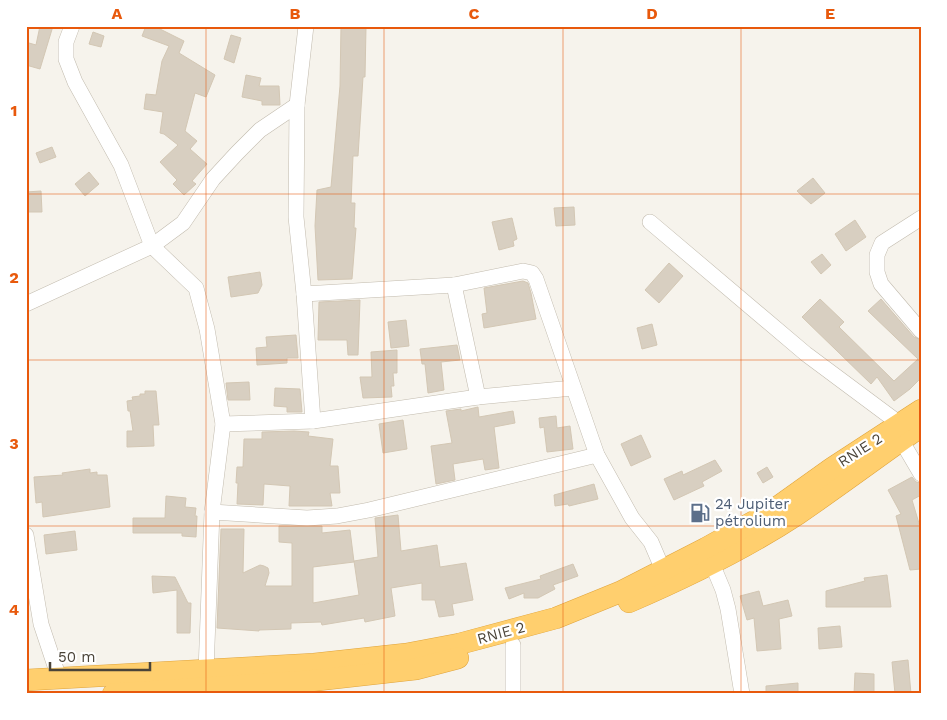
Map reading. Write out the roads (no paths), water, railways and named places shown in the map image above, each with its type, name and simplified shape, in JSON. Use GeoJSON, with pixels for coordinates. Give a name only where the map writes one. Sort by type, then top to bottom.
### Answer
{"type":"FeatureCollection","features":[{"type":"Feature","properties":{"kind":"highway","name":"RNIE 2"},"geometry":{"type":"LineString","coordinates":[[26,680],[93,678],[314,664],[396,655],[459,644],[556,618],[620,592],[663,570],[709,556],[797,514],[907,430],[921,410]]}},
{"type":"Feature","properties":{"kind":"highway","name":"RNIE 2"},"geometry":{"type":"LineString","coordinates":[[113,694],[241,689],[416,668],[514,645],[612,609],[673,583],[709,556]]}},
{"type":"Feature","properties":{"kind":"street"},"geometry":{"type":"LineString","coordinates":[[72,26],[66,42],[66,59],[76,82],[121,165],[152,246],[196,288],[207,328],[223,424],[212,512],[206,671]]}},
{"type":"Feature","properties":{"kind":"street"},"geometry":{"type":"LineString","coordinates":[[306,26],[297,105],[296,217],[304,294],[313,421]]}},
{"type":"Feature","properties":{"kind":"street"},"geometry":{"type":"LineString","coordinates":[[26,304],[152,246],[183,223],[213,179],[260,130],[297,105]]}},
{"type":"Feature","properties":{"kind":"street"},"geometry":{"type":"LineString","coordinates":[[921,218],[882,243],[877,256],[881,284],[921,330]]}},
{"type":"Feature","properties":{"kind":"street"},"geometry":{"type":"LineString","coordinates":[[650,222],[806,354],[907,430],[921,474]]}},
{"type":"Feature","properties":{"kind":"street"},"geometry":{"type":"LineString","coordinates":[[304,294],[454,285],[523,271],[532,273],[536,278],[597,455],[632,518],[651,542],[663,570]]}},
{"type":"Feature","properties":{"kind":"street"},"geometry":{"type":"LineString","coordinates":[[454,285],[478,397]]}},
{"type":"Feature","properties":{"kind":"street"},"geometry":{"type":"LineString","coordinates":[[223,424],[313,421],[478,397],[574,388]]}},
{"type":"Feature","properties":{"kind":"street"},"geometry":{"type":"LineString","coordinates":[[212,512],[307,518],[337,516],[597,455]]}},
{"type":"Feature","properties":{"kind":"street"},"geometry":{"type":"LineString","coordinates":[[26,535],[41,624],[59,678]]}},
{"type":"Feature","properties":{"kind":"street"},"geometry":{"type":"LineString","coordinates":[[709,556],[723,590],[728,609],[742,694]]}},
{"type":"Feature","properties":{"kind":"street"},"geometry":{"type":"LineString","coordinates":[[26,617],[41,624]]}},
{"type":"Feature","properties":{"kind":"street"},"geometry":{"type":"LineString","coordinates":[[513,694],[514,645]]}},
{"type":"Feature","properties":{"kind":"place","name":"24 Jupiter pétrolium"},"geometry":{"type":"Point","coordinates":[700,513]}}]}
